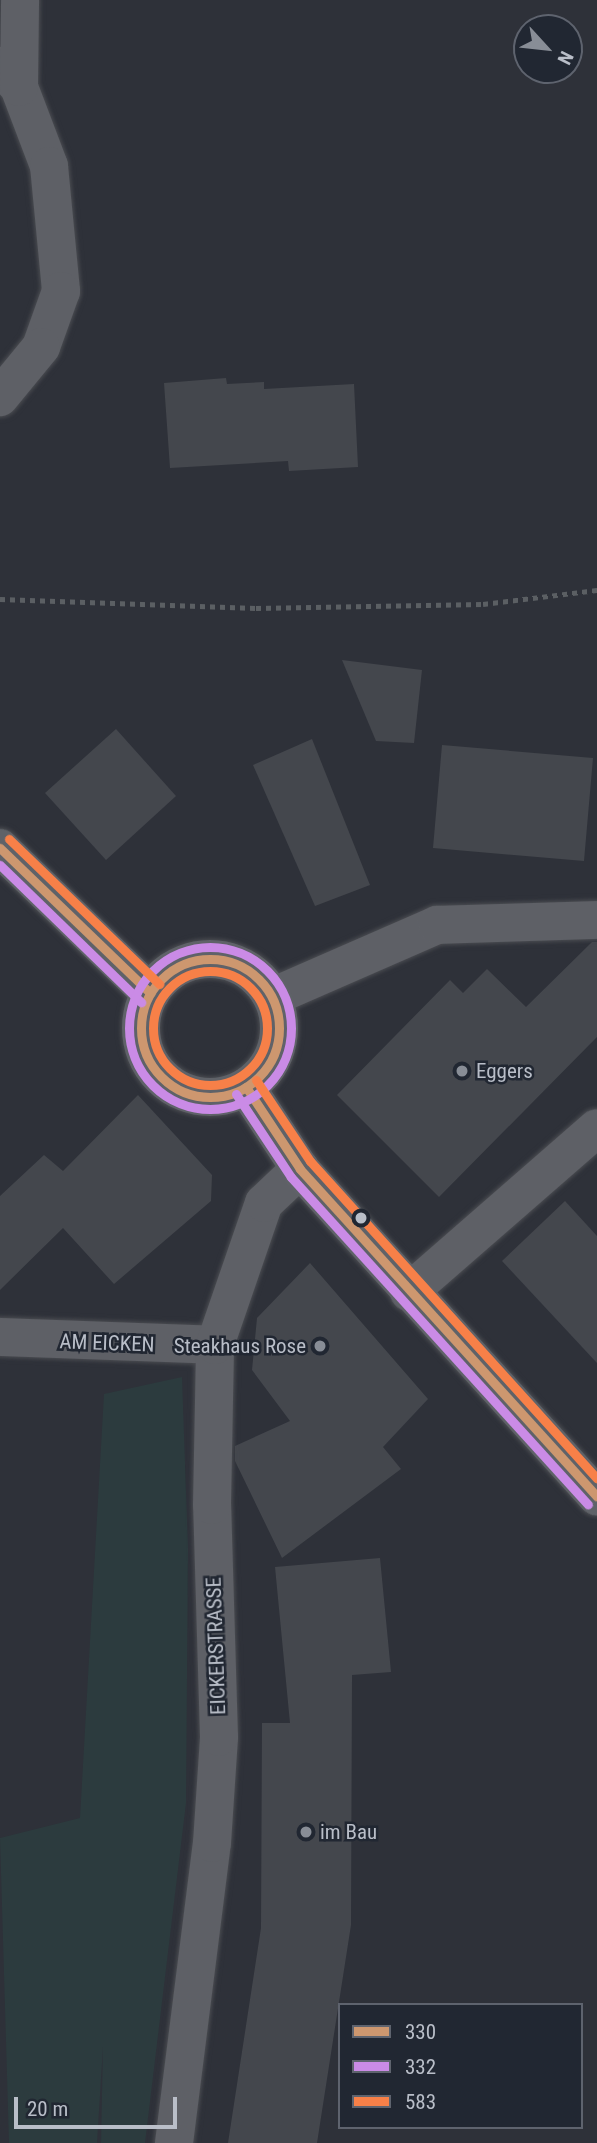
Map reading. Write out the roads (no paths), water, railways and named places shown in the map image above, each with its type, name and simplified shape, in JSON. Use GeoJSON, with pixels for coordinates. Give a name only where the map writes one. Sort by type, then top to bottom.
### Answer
{"type":"FeatureCollection","features":[{"type":"Feature","properties":{"kind":"main road"},"geometry":{"type":"LineString","coordinates":[[0,848],[150,993]]}},
{"type":"Feature","properties":{"kind":"main road"},"geometry":{"type":"LineString","coordinates":[[220,960],[251,972],[272,997],[279,1022],[277,1048],[260,1077],[246,1087],[208,1097],[169,1084],[155,1070],[141,1033],[150,993],[173,970],[220,960]]}},
{"type":"Feature","properties":{"kind":"main road"},"geometry":{"type":"LineString","coordinates":[[246,1087],[300,1169],[597,1497]]}},
{"type":"Feature","properties":{"kind":"street"},"geometry":{"type":"LineString","coordinates":[[0,397],[41,347],[61,291],[49,166],[9,76],[20,0]]}},
{"type":"Feature","properties":{"kind":"street"},"geometry":{"type":"LineString","coordinates":[[272,997],[437,925],[597,920]]}},
{"type":"Feature","properties":{"kind":"street"},"geometry":{"type":"LineString","coordinates":[[409,1292],[597,1128]]}},
{"type":"Feature","properties":{"kind":"street","name":"EICKERSTRASSE"},"geometry":{"type":"LineString","coordinates":[[174,2143],[212,1843],[219,1737],[215,1345],[264,1203],[300,1169]]}},
{"type":"Feature","properties":{"kind":"street","name":"AM EICKEN"},"geometry":{"type":"LineString","coordinates":[[0,1338],[215,1345]]}},
{"type":"Feature","properties":{"kind":"place","name":"Eggers"},"geometry":{"type":"Point","coordinates":[462,1071]}},
{"type":"Feature","properties":{"kind":"place","name":"Steakhaus Rose"},"geometry":{"type":"Point","coordinates":[320,1346]}},
{"type":"Feature","properties":{"kind":"place","name":"im Bau"},"geometry":{"type":"Point","coordinates":[306,1832]}}]}
